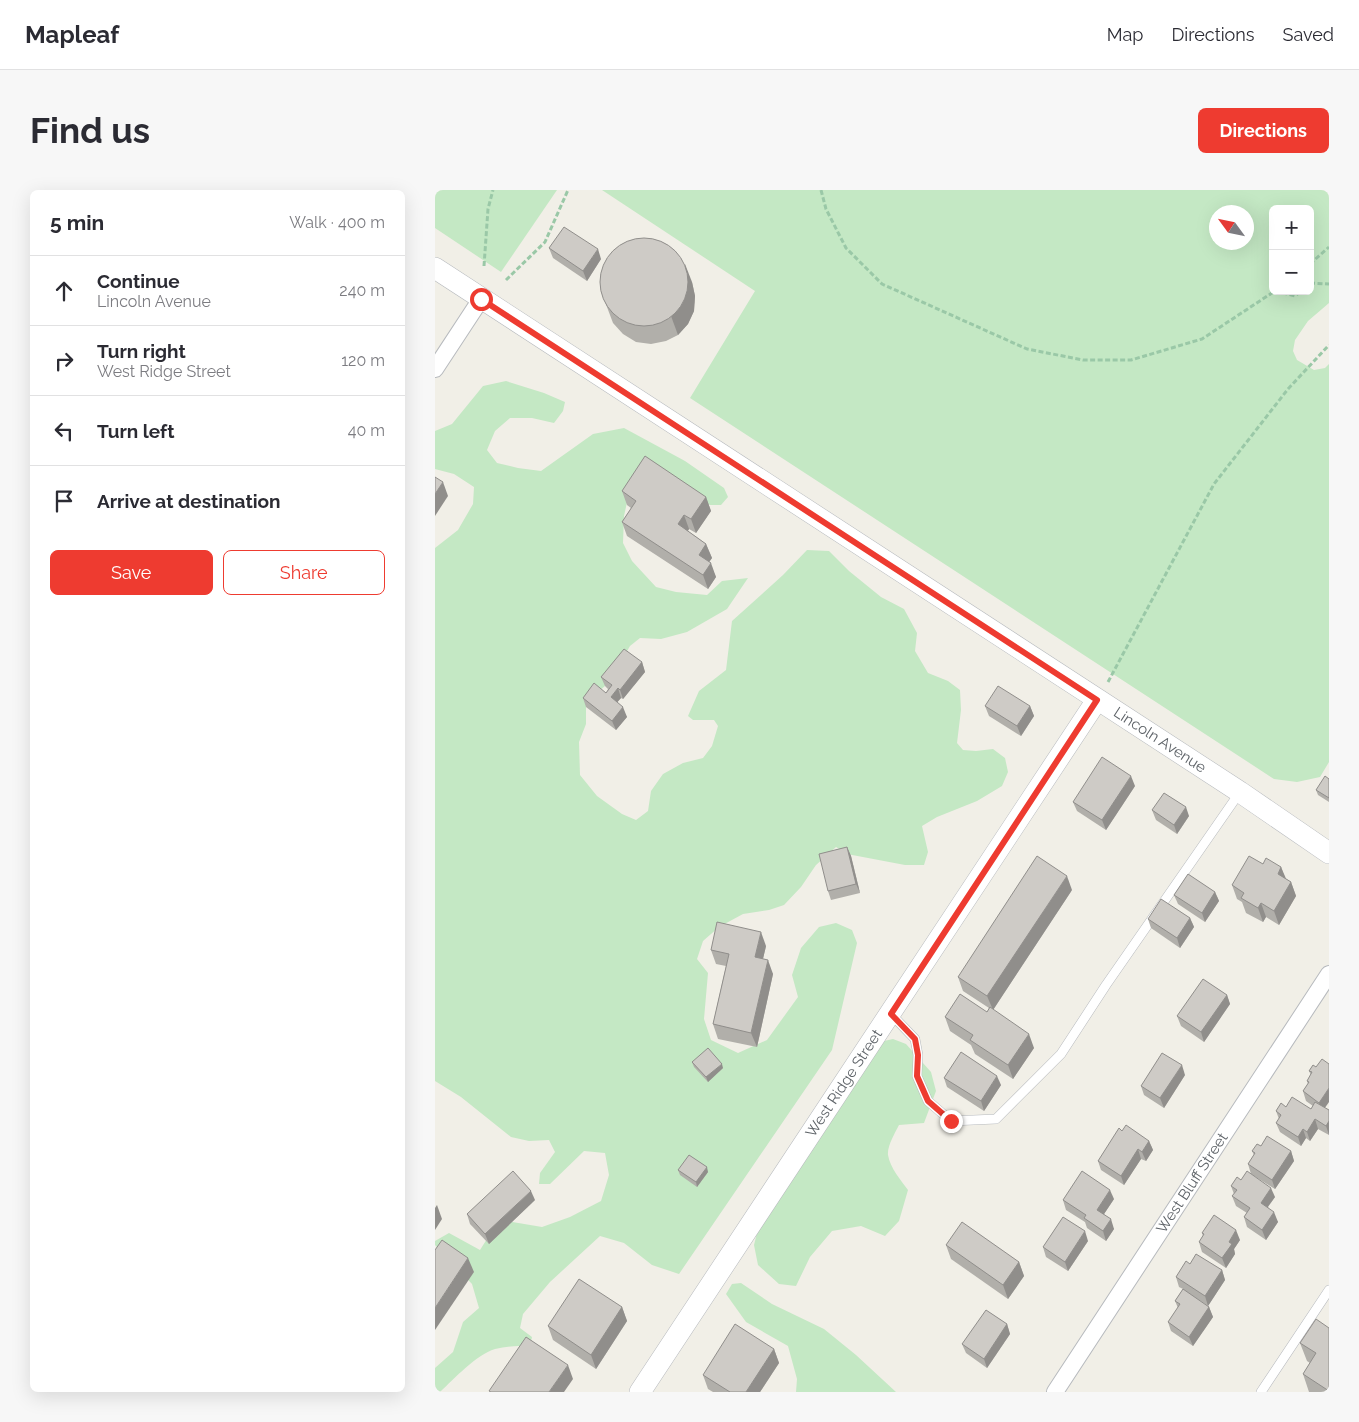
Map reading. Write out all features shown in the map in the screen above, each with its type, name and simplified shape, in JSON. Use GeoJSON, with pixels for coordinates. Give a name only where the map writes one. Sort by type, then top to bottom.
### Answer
{"type":"FeatureCollection","features":[{"type":"Feature","properties":{"kind":"street","name":"Lincoln Avenue"},"geometry":{"type":"LineString","coordinates":[[435,268],[1240,792],[1329,853]]}},
{"type":"Feature","properties":{"kind":"street"},"geometry":{"type":"LineString","coordinates":[[435,369],[481,299]]}},
{"type":"Feature","properties":{"kind":"street","name":"West Ridge Street"},"geometry":{"type":"LineString","coordinates":[[640,1392],[1097,700]]}},
{"type":"Feature","properties":{"kind":"street","name":"West Bluff Street"},"geometry":{"type":"LineString","coordinates":[[1055,1392],[1329,974]]}},
{"type":"Feature","properties":{"kind":"lane"},"geometry":{"type":"LineString","coordinates":[[891,1014],[915,1039],[918,1055],[917,1076],[928,1101],[951,1121],[997,1119],[1061,1054],[1106,985],[1240,792]]}},
{"type":"Feature","properties":{"kind":"lane"},"geometry":{"type":"LineString","coordinates":[[1261,1392],[1329,1290]]}},
{"type":"Feature","properties":{"kind":"path"},"geometry":{"type":"LineString","coordinates":[[484,266],[488,209],[493,190]]}},
{"type":"Feature","properties":{"kind":"path"},"geometry":{"type":"LineString","coordinates":[[506,280],[545,242],[568,190]]}},
{"type":"Feature","properties":{"kind":"path"},"geometry":{"type":"LineString","coordinates":[[821,190],[826,209],[846,248],[882,284],[1027,350],[1083,360],[1131,360],[1202,339],[1269,295]]}},
{"type":"Feature","properties":{"kind":"path"},"geometry":{"type":"LineString","coordinates":[[1314,260],[1329,247]]}},
{"type":"Feature","properties":{"kind":"path"},"geometry":{"type":"LineString","coordinates":[[1314,283],[1329,284]]}},
{"type":"Feature","properties":{"kind":"path"},"geometry":{"type":"LineString","coordinates":[[1097,700],[1214,484],[1288,389],[1329,345]]}},
{"type":"Feature","properties":{"kind":"green space"},"geometry":{"type":"Polygon","coordinates":[[[435,190],[557,190],[501,272],[435,228],[435,190]]]}},
{"type":"Feature","properties":{"kind":"green space"},"geometry":{"type":"Polygon","coordinates":[[[602,190],[1329,190],[1329,303],[1308,321],[1295,340],[1293,351],[1297,360],[1314,370],[1325,368],[1329,364],[1329,762],[1320,777],[1297,782],[1274,779],[690,398],[755,291],[602,190]]]}},
{"type":"Feature","properties":{"kind":"green space"},"geometry":{"type":"Polygon","coordinates":[[[506,381],[565,402],[563,411],[554,423],[532,418],[510,418],[495,431],[487,450],[497,463],[541,471],[593,434],[624,428],[685,461],[724,488],[728,497],[721,505],[710,505],[665,475],[630,489],[624,516],[623,543],[632,561],[656,587],[676,592],[707,595],[722,581],[748,578],[727,609],[687,632],[661,639],[640,638],[630,646],[605,686],[586,702],[586,724],[579,742],[580,775],[597,796],[622,814],[636,820],[648,811],[651,791],[663,774],[683,763],[703,758],[712,746],[718,726],[714,720],[693,720],[688,716],[699,691],[726,670],[732,621],[783,575],[807,550],[829,551],[849,571],[881,597],[904,609],[917,633],[915,651],[928,673],[948,681],[960,690],[961,710],[957,743],[963,750],[993,749],[1005,758],[1008,772],[1002,786],[977,801],[937,817],[922,826],[928,852],[924,865],[905,865],[847,854],[836,847],[816,865],[801,887],[784,905],[769,910],[743,914],[719,927],[703,941],[697,959],[708,973],[704,1019],[711,1040],[738,1053],[767,1040],[798,997],[792,975],[801,948],[819,927],[836,923],[852,930],[857,943],[832,1050],[679,1274],[652,1265],[624,1243],[600,1236],[550,1282],[523,1314],[520,1328],[532,1337],[530,1346],[504,1347],[488,1352],[466,1368],[440,1392],[435,1392],[435,1368],[453,1352],[463,1322],[479,1308],[472,1284],[435,1245],[435,1241],[449,1233],[480,1250],[492,1231],[507,1221],[542,1227],[570,1217],[601,1201],[609,1175],[605,1153],[584,1151],[550,1184],[539,1184],[540,1173],[555,1152],[549,1140],[529,1141],[511,1137],[461,1097],[435,1081],[435,548],[458,530],[473,504],[474,487],[454,474],[435,469],[435,431],[452,424],[483,386],[506,381]]]}},
{"type":"Feature","properties":{"kind":"green space"},"geometry":{"type":"Polygon","coordinates":[[[893,1039],[906,1044],[931,1072],[936,1091],[924,1123],[899,1125],[889,1148],[888,1155],[891,1165],[908,1190],[899,1221],[885,1236],[861,1226],[832,1231],[810,1257],[796,1286],[779,1284],[758,1265],[754,1245],[758,1229],[884,1041],[893,1039]]]}},
{"type":"Feature","properties":{"kind":"green space"},"geometry":{"type":"Polygon","coordinates":[[[741,1283],[772,1304],[824,1329],[856,1355],[896,1392],[796,1392],[797,1379],[788,1346],[746,1322],[726,1294],[732,1284],[741,1283]]]}},
{"type":"Feature","properties":{"kind":"building"},"geometry":{"type":"Polygon","coordinates":[[[564,227],[598,249],[583,271],[549,248],[564,227]]]}},
{"type":"Feature","properties":{"kind":"building"},"geometry":{"type":"Polygon","coordinates":[[[644,238],[661,242],[675,251],[684,265],[688,282],[684,299],[675,313],[661,322],[644,326],[627,322],[613,313],[604,299],[600,282],[604,265],[613,251],[627,242],[644,238]]]}},
{"type":"Feature","properties":{"kind":"building"},"geometry":{"type":"Polygon","coordinates":[[[645,456],[706,497],[691,519],[684,515],[678,524],[706,544],[699,555],[711,563],[703,575],[622,522],[636,501],[622,491],[645,456]]]}},
{"type":"Feature","properties":{"kind":"building"},"geometry":{"type":"Polygon","coordinates":[[[435,477],[443,482],[435,494],[435,477]]]}},
{"type":"Feature","properties":{"kind":"building"},"geometry":{"type":"Polygon","coordinates":[[[624,649],[642,662],[620,690],[618,688],[611,697],[623,707],[612,721],[583,698],[594,683],[606,693],[612,685],[601,677],[624,649]]]}},
{"type":"Feature","properties":{"kind":"building"},"geometry":{"type":"Polygon","coordinates":[[[998,686],[1030,706],[1017,726],[985,706],[998,686]]]}},
{"type":"Feature","properties":{"kind":"building"},"geometry":{"type":"Polygon","coordinates":[[[1102,757],[1131,776],[1102,820],[1073,802],[1102,757]]]}},
{"type":"Feature","properties":{"kind":"building"},"geometry":{"type":"Polygon","coordinates":[[[1325,776],[1329,779],[1329,798],[1316,790],[1325,776]]]}},
{"type":"Feature","properties":{"kind":"building"},"geometry":{"type":"Polygon","coordinates":[[[1164,793],[1186,807],[1174,825],[1152,810],[1164,793]]]}},
{"type":"Feature","properties":{"kind":"building"},"geometry":{"type":"Polygon","coordinates":[[[847,847],[856,884],[828,891],[819,854],[847,847]]]}},
{"type":"Feature","properties":{"kind":"building"},"geometry":{"type":"Polygon","coordinates":[[[1037,856],[1067,876],[987,996],[958,977],[1037,856]]]}},
{"type":"Feature","properties":{"kind":"building"},"geometry":{"type":"Polygon","coordinates":[[[1249,856],[1263,864],[1266,858],[1281,867],[1278,874],[1291,882],[1274,911],[1261,903],[1258,908],[1241,898],[1244,893],[1232,885],[1249,856]]]}},
{"type":"Feature","properties":{"kind":"building"},"geometry":{"type":"Polygon","coordinates":[[[1188,874],[1215,892],[1202,913],[1174,895],[1188,874]]]}},
{"type":"Feature","properties":{"kind":"building"},"geometry":{"type":"Polygon","coordinates":[[[1161,899],[1190,918],[1177,938],[1148,919],[1161,899]]]}},
{"type":"Feature","properties":{"kind":"building"},"geometry":{"type":"Polygon","coordinates":[[[717,922],[761,932],[755,957],[768,960],[751,1033],[713,1024],[729,954],[711,950],[717,922]]]}},
{"type":"Feature","properties":{"kind":"building"},"geometry":{"type":"Polygon","coordinates":[[[1203,979],[1227,995],[1201,1032],[1177,1016],[1203,979]]]}},
{"type":"Feature","properties":{"kind":"building"},"geometry":{"type":"Polygon","coordinates":[[[960,994],[987,1012],[990,1007],[1029,1034],[1008,1065],[970,1040],[973,1035],[945,1017],[960,994]]]}},
{"type":"Feature","properties":{"kind":"building"},"geometry":{"type":"Polygon","coordinates":[[[708,1048],[722,1064],[706,1077],[692,1062],[708,1048]]]}},
{"type":"Feature","properties":{"kind":"building"},"geometry":{"type":"Polygon","coordinates":[[[961,1052],[997,1076],[981,1101],[944,1078],[961,1052]]]}},
{"type":"Feature","properties":{"kind":"building"},"geometry":{"type":"Polygon","coordinates":[[[1162,1053],[1182,1065],[1160,1098],[1141,1086],[1162,1053]]]}},
{"type":"Feature","properties":{"kind":"building"},"geometry":{"type":"Polygon","coordinates":[[[1322,1059],[1329,1064],[1329,1088],[1319,1103],[1303,1091],[1309,1082],[1307,1081],[1312,1072],[1309,1071],[1313,1065],[1316,1067],[1322,1059]]]}},
{"type":"Feature","properties":{"kind":"building"},"geometry":{"type":"Polygon","coordinates":[[[1292,1097],[1311,1109],[1315,1102],[1329,1110],[1329,1121],[1326,1126],[1315,1119],[1307,1132],[1303,1129],[1298,1137],[1276,1123],[1281,1115],[1276,1111],[1281,1103],[1286,1107],[1292,1097]]]}},
{"type":"Feature","properties":{"kind":"building"},"geometry":{"type":"Polygon","coordinates":[[[1126,1125],[1149,1141],[1142,1152],[1138,1149],[1121,1176],[1098,1161],[1119,1128],[1122,1131],[1126,1125]]]}},
{"type":"Feature","properties":{"kind":"building"},"geometry":{"type":"Polygon","coordinates":[[[1267,1136],[1291,1151],[1272,1180],[1248,1164],[1255,1153],[1252,1151],[1257,1144],[1261,1146],[1267,1136]]]}},
{"type":"Feature","properties":{"kind":"building"},"geometry":{"type":"Polygon","coordinates":[[[689,1155],[707,1167],[696,1182],[678,1170],[689,1155]]]}},
{"type":"Feature","properties":{"kind":"building"},"geometry":{"type":"Polygon","coordinates":[[[513,1171],[531,1191],[485,1234],[467,1214],[513,1171]]]}},
{"type":"Feature","properties":{"kind":"building"},"geometry":{"type":"Polygon","coordinates":[[[1082,1171],[1110,1190],[1097,1210],[1111,1219],[1103,1231],[1084,1218],[1086,1215],[1063,1200],[1082,1171]]]}},
{"type":"Feature","properties":{"kind":"building"},"geometry":{"type":"Polygon","coordinates":[[[1247,1171],[1271,1188],[1261,1203],[1274,1212],[1262,1230],[1244,1217],[1250,1208],[1232,1196],[1237,1190],[1231,1186],[1237,1177],[1241,1180],[1247,1171]]]}},
{"type":"Feature","properties":{"kind":"building"},"geometry":{"type":"Polygon","coordinates":[[[1214,1215],[1236,1230],[1229,1242],[1232,1244],[1222,1258],[1199,1242],[1204,1234],[1202,1233],[1214,1215]]]}},
{"type":"Feature","properties":{"kind":"building"},"geometry":{"type":"Polygon","coordinates":[[[1063,1217],[1085,1231],[1065,1262],[1043,1247],[1063,1217]]]}},
{"type":"Feature","properties":{"kind":"building"},"geometry":{"type":"Polygon","coordinates":[[[962,1222],[1019,1262],[1003,1285],[946,1245],[962,1222]]]}},
{"type":"Feature","properties":{"kind":"building"},"geometry":{"type":"Polygon","coordinates":[[[442,1240],[468,1258],[435,1308],[435,1250],[442,1240]]]}},
{"type":"Feature","properties":{"kind":"building"},"geometry":{"type":"Polygon","coordinates":[[[1196,1254],[1222,1270],[1205,1296],[1176,1277],[1186,1261],[1190,1264],[1196,1254]]]}},
{"type":"Feature","properties":{"kind":"building"},"geometry":{"type":"Polygon","coordinates":[[[579,1279],[622,1307],[591,1355],[548,1326],[579,1279]]]}},
{"type":"Feature","properties":{"kind":"building"},"geometry":{"type":"Polygon","coordinates":[[[1183,1289],[1209,1307],[1189,1337],[1168,1322],[1180,1304],[1175,1301],[1183,1289]]]}},
{"type":"Feature","properties":{"kind":"building"},"geometry":{"type":"Polygon","coordinates":[[[986,1310],[1007,1324],[984,1359],[962,1344],[986,1310]]]}},
{"type":"Feature","properties":{"kind":"building"},"geometry":{"type":"Polygon","coordinates":[[[1316,1319],[1329,1328],[1329,1391],[1303,1374],[1316,1353],[1300,1343],[1316,1319]]]}},
{"type":"Feature","properties":{"kind":"building"},"geometry":{"type":"Polygon","coordinates":[[[735,1324],[774,1349],[746,1392],[730,1392],[703,1375],[735,1324]]]}},
{"type":"Feature","properties":{"kind":"building"},"geometry":{"type":"Polygon","coordinates":[[[526,1337],[568,1365],[549,1392],[489,1391],[526,1337]]]}},
{"type":"Feature","properties":{"kind":"route"},"geometry":{"type":"LineString","coordinates":[[481,299],[1097,700],[891,1014],[915,1039],[918,1055],[917,1076],[928,1101],[951,1121]]}}]}
